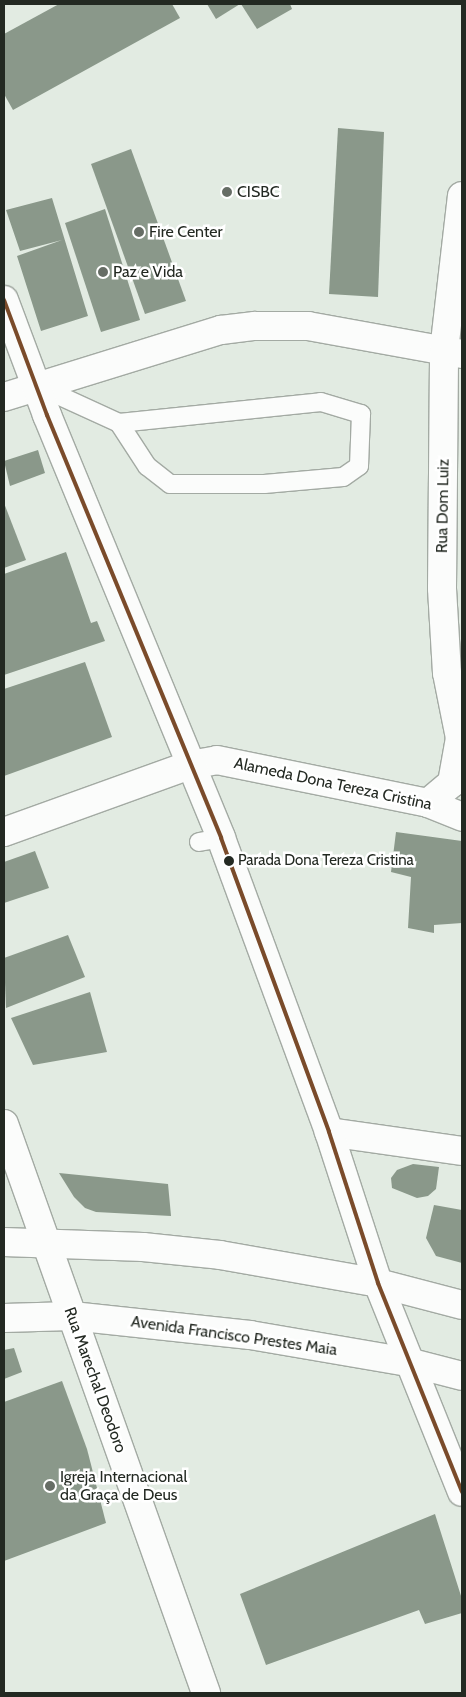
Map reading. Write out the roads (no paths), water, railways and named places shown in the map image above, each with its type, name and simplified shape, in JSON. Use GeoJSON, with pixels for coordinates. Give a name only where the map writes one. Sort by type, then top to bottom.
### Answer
{"type":"FeatureCollection","features":[{"type":"Feature","properties":{"kind":"street","name":"Rua Dom Luiz"},"geometry":{"type":"LineString","coordinates":[[428,803],[452,783],[460,738],[447,672],[442,588],[462,196]]}},
{"type":"Feature","properties":{"kind":"street"},"geometry":{"type":"LineString","coordinates":[[4,300],[36,386],[190,765],[210,840],[329,1132],[378,1283],[408,1362],[462,1492]]}},
{"type":"Feature","properties":{"kind":"street"},"geometry":{"type":"LineString","coordinates":[[4,397],[221,330],[255,326],[308,326],[453,352]]}},
{"type":"Feature","properties":{"kind":"street","name":"Alameda Dona Tereza Cristina"},"geometry":{"type":"LineString","coordinates":[[4,832],[190,765],[218,760],[240,762],[428,803],[462,817]]}},
{"type":"Feature","properties":{"kind":"street","name":"Rua Marechal Deodoro"},"geometry":{"type":"LineString","coordinates":[[4,1124],[206,1693]]}},
{"type":"Feature","properties":{"kind":"street"},"geometry":{"type":"LineString","coordinates":[[329,1132],[462,1151]]}},
{"type":"Feature","properties":{"kind":"street"},"geometry":{"type":"LineString","coordinates":[[4,1242],[45,1242],[220,1255],[378,1283],[462,1305]]}},
{"type":"Feature","properties":{"kind":"street","name":"Avenida Francisco Prestes Maia"},"geometry":{"type":"LineString","coordinates":[[4,1318],[72,1316],[250,1335],[408,1362],[462,1376]]}},
{"type":"Feature","properties":{"kind":"lane"},"geometry":{"type":"LineString","coordinates":[[36,386],[120,423],[321,402],[361,414],[359,466],[343,477],[264,484],[170,484],[147,466],[120,423]]}},
{"type":"Feature","properties":{"kind":"place","name":"CISBC"},"geometry":{"type":"Point","coordinates":[227,192]}},
{"type":"Feature","properties":{"kind":"place","name":"Fire Center"},"geometry":{"type":"Point","coordinates":[139,232]}},
{"type":"Feature","properties":{"kind":"place","name":"Paz e Vida"},"geometry":{"type":"Point","coordinates":[103,272]}},
{"type":"Feature","properties":{"kind":"place","name":"Parada Dona Tereza Cristina"},"geometry":{"type":"Point","coordinates":[229,861]}},
{"type":"Feature","properties":{"kind":"place","name":"Igreja Internacional da Graça de Deus"},"geometry":{"type":"Point","coordinates":[50,1486]}}]}
